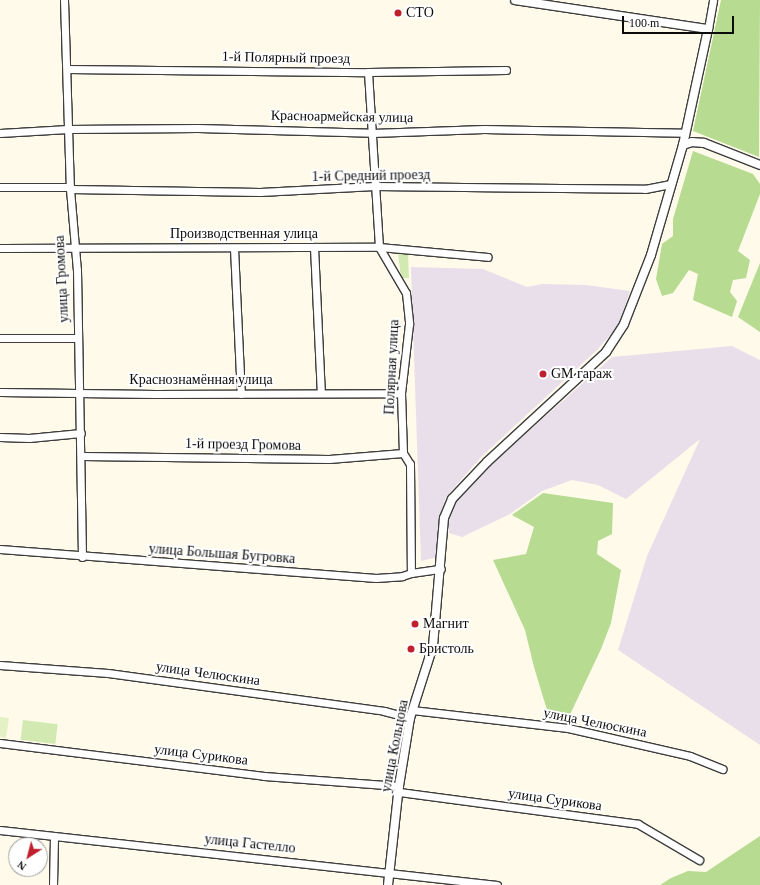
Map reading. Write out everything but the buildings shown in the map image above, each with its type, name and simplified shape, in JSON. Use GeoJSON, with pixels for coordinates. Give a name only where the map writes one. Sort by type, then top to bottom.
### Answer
{"type":"FeatureCollection","features":[{"type":"Feature","properties":{"kind":"street","name":"улица Громова"},"geometry":{"type":"LineString","coordinates":[[64,0],[70,188],[77,270],[82,456],[82,557]]}},
{"type":"Feature","properties":{"kind":"street"},"geometry":{"type":"LineString","coordinates":[[515,0],[708,29]]}},
{"type":"Feature","properties":{"kind":"street"},"geometry":{"type":"LineString","coordinates":[[671,184],[683,144],[713,0]]}},
{"type":"Feature","properties":{"kind":"street","name":"1-й Полярный проезд"},"geometry":{"type":"LineString","coordinates":[[67,69],[368,72],[506,70]]}},
{"type":"Feature","properties":{"kind":"street","name":"Полярная улица"},"geometry":{"type":"LineString","coordinates":[[368,72],[379,247],[406,293],[409,324],[401,394],[403,453],[410,464],[411,573]]}},
{"type":"Feature","properties":{"kind":"street","name":"Красноармейская улица"},"geometry":{"type":"LineString","coordinates":[[0,133],[68,129],[285,129],[372,133],[484,130],[685,133]]}},
{"type":"Feature","properties":{"kind":"street"},"geometry":{"type":"LineString","coordinates":[[683,144],[704,143],[760,165]]}},
{"type":"Feature","properties":{"kind":"street","name":"1-й Средний проезд"},"geometry":{"type":"LineString","coordinates":[[0,187],[260,192],[375,186],[645,189],[671,184]]}},
{"type":"Feature","properties":{"kind":"street","name":"улица Кольцова"},"geometry":{"type":"LineString","coordinates":[[388,885],[399,789],[411,714],[433,646],[441,569],[444,518],[452,500],[487,462],[606,352],[624,324],[651,255],[671,184]]}},
{"type":"Feature","properties":{"kind":"street"},"geometry":{"type":"LineString","coordinates":[[314,247],[321,393]]}},
{"type":"Feature","properties":{"kind":"street","name":"Производственная улица"},"geometry":{"type":"LineString","coordinates":[[0,248],[379,247],[488,257]]}},
{"type":"Feature","properties":{"kind":"street"},"geometry":{"type":"LineString","coordinates":[[234,248],[241,394]]}},
{"type":"Feature","properties":{"kind":"street"},"geometry":{"type":"LineString","coordinates":[[0,338],[78,338]]}},
{"type":"Feature","properties":{"kind":"street","name":"Краснознамённая улица"},"geometry":{"type":"LineString","coordinates":[[0,392],[401,394]]}},
{"type":"Feature","properties":{"kind":"street"},"geometry":{"type":"LineString","coordinates":[[0,437],[29,438],[81,433]]}},
{"type":"Feature","properties":{"kind":"street","name":"1-й проезд Громова"},"geometry":{"type":"LineString","coordinates":[[82,456],[329,459],[403,453]]}},
{"type":"Feature","properties":{"kind":"street","name":"улица Большая Бугровка"},"geometry":{"type":"LineString","coordinates":[[0,549],[82,557],[376,578],[402,576],[411,573],[441,569]]}},
{"type":"Feature","properties":{"kind":"street","name":"улица Челюскина"},"geometry":{"type":"LineString","coordinates":[[0,665],[116,674],[384,711],[568,728],[690,756],[722,769]]}},
{"type":"Feature","properties":{"kind":"street","name":"улица Сурикова"},"geometry":{"type":"LineString","coordinates":[[0,743],[264,776],[399,789],[638,824],[699,860]]}},
{"type":"Feature","properties":{"kind":"street","name":"улица Гастелло"},"geometry":{"type":"LineString","coordinates":[[0,830],[497,885]]}},
{"type":"Feature","properties":{"kind":"street"},"geometry":{"type":"LineString","coordinates":[[53,885],[54,836]]}},
{"type":"Feature","properties":{"kind":"shaded area"},"geometry":{"type":"Polygon","coordinates":[[[411,267],[483,269],[527,287],[542,284],[586,285],[630,291],[619,325],[597,350],[481,457],[446,497],[440,516],[438,557],[421,561],[411,267]]]}},
{"type":"Feature","properties":{"kind":"shaded area"},"geometry":{"type":"Polygon","coordinates":[[[732,346],[760,360],[760,745],[618,650],[647,556],[700,439],[626,499],[598,485],[572,480],[542,491],[510,514],[462,537],[449,533],[448,520],[453,502],[491,465],[612,357],[732,346]]]}},
{"type":"Feature","properties":{"kind":"green space"},"geometry":{"type":"Polygon","coordinates":[[[721,0],[760,0],[759,157],[693,131],[721,0]]]}},
{"type":"Feature","properties":{"kind":"green space"},"geometry":{"type":"Polygon","coordinates":[[[693,151],[753,174],[760,184],[760,194],[738,251],[750,260],[746,278],[733,280],[730,292],[737,301],[732,317],[693,300],[698,274],[689,270],[673,293],[662,296],[656,279],[662,244],[673,236],[673,219],[693,151]]]}},
{"type":"Feature","properties":{"kind":"green space"},"geometry":{"type":"Polygon","coordinates":[[[398,253],[408,254],[409,278],[401,278],[398,253]]]}},
{"type":"Feature","properties":{"kind":"green space"},"geometry":{"type":"Polygon","coordinates":[[[760,263],[760,332],[738,317],[760,263]]]}},
{"type":"Feature","properties":{"kind":"green space"},"geometry":{"type":"Polygon","coordinates":[[[543,493],[613,503],[612,534],[598,541],[597,554],[621,570],[611,623],[601,649],[566,723],[550,720],[534,667],[525,630],[493,560],[526,554],[534,527],[512,515],[543,493]]]}},
{"type":"Feature","properties":{"kind":"green space"},"geometry":{"type":"Polygon","coordinates":[[[0,717],[9,718],[6,738],[0,737],[0,717]]]}},
{"type":"Feature","properties":{"kind":"green space"},"geometry":{"type":"Polygon","coordinates":[[[23,720],[58,724],[55,744],[21,740],[23,720]]]}},
{"type":"Feature","properties":{"kind":"green space"},"geometry":{"type":"Polygon","coordinates":[[[760,836],[760,885],[660,885],[671,878],[688,871],[706,872],[760,836]]]}},
{"type":"Feature","properties":{"kind":"place","name":"СТО"},"geometry":{"type":"Point","coordinates":[398,13]}},
{"type":"Feature","properties":{"kind":"place","name":"GM гараж"},"geometry":{"type":"Point","coordinates":[543,374]}},
{"type":"Feature","properties":{"kind":"place","name":"Магнит"},"geometry":{"type":"Point","coordinates":[415,624]}},
{"type":"Feature","properties":{"kind":"place","name":"Бристоль"},"geometry":{"type":"Point","coordinates":[411,649]}}]}
